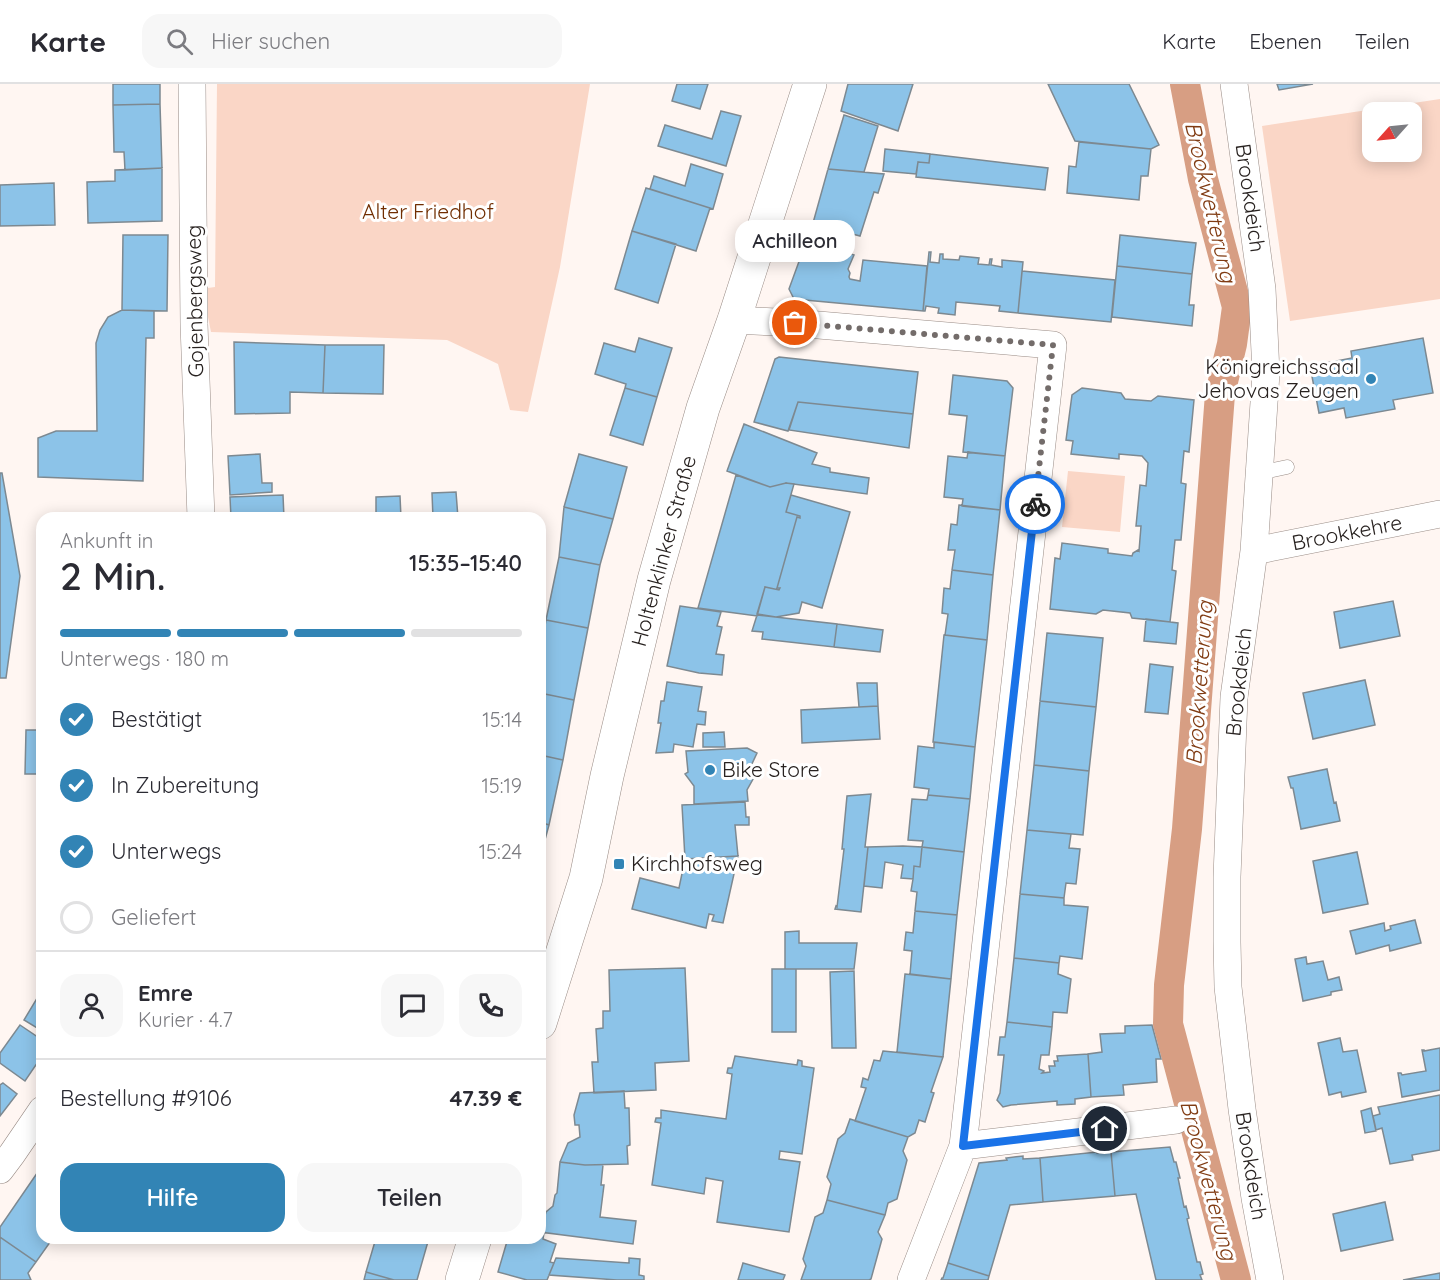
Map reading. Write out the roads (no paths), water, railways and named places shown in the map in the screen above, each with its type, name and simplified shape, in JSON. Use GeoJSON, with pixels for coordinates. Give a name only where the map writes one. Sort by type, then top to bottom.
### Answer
{"type":"FeatureCollection","features":[{"type":"Feature","properties":{"kind":"main road","name":"Holtenklinker Straße"},"geometry":{"type":"LineString","coordinates":[[546,1004],[586,878],[607,776],[654,580],[703,408],[734,320],[810,84]]}},
{"type":"Feature","properties":{"kind":"main road"},"geometry":{"type":"LineString","coordinates":[[462,1280],[473,1244]]}},
{"type":"Feature","properties":{"kind":"street","name":"Gojenbergsweg"},"geometry":{"type":"LineString","coordinates":[[192,84],[194,324],[201,512]]}},
{"type":"Feature","properties":{"kind":"street","name":"Brookdeich"},"geometry":{"type":"LineString","coordinates":[[1234,84],[1262,289],[1266,373],[1254,551],[1234,697],[1227,877],[1228,987],[1242,1109],[1270,1280]]}},
{"type":"Feature","properties":{"kind":"street"},"geometry":{"type":"LineString","coordinates":[[734,320],[1053,345],[963,1146],[911,1280]]}},
{"type":"Feature","properties":{"kind":"street","name":"Brookkehre"},"geometry":{"type":"LineString","coordinates":[[1254,551],[1440,514]]}},
{"type":"Feature","properties":{"kind":"street"},"geometry":{"type":"LineString","coordinates":[[0,1170],[36,1119]]}},
{"type":"Feature","properties":{"kind":"street"},"geometry":{"type":"LineString","coordinates":[[963,1146],[1176,1120]]}},
{"type":"Feature","properties":{"kind":"lane"},"geometry":{"type":"LineString","coordinates":[[1259,473],[1287,467]]}},
{"type":"Feature","properties":{"kind":"waterway","name":"Brookwetterung"},"geometry":{"type":"LineString","coordinates":[[1185,84],[1203,179],[1237,307],[1232,344],[1220,394],[1187,829],[1169,985],[1168,1024],[1236,1280]]}},
{"type":"Feature","properties":{"kind":"place","name":"Achilleon"},"geometry":{"type":"Point","coordinates":[795,323]}},
{"type":"Feature","properties":{"kind":"place","name":"Königreichssaal Jehovas Zeugen"},"geometry":{"type":"Point","coordinates":[1371,379]}},
{"type":"Feature","properties":{"kind":"place","name":"Bike Store"},"geometry":{"type":"Point","coordinates":[710,770]}},
{"type":"Feature","properties":{"kind":"place","name":"Kirchhofsweg"},"geometry":{"type":"Point","coordinates":[619,864]}},
{"type":"Feature","properties":{"kind":"park label","name":"Alter Friedhof"},"geometry":{"type":"Point","coordinates":[428,212]}}]}
